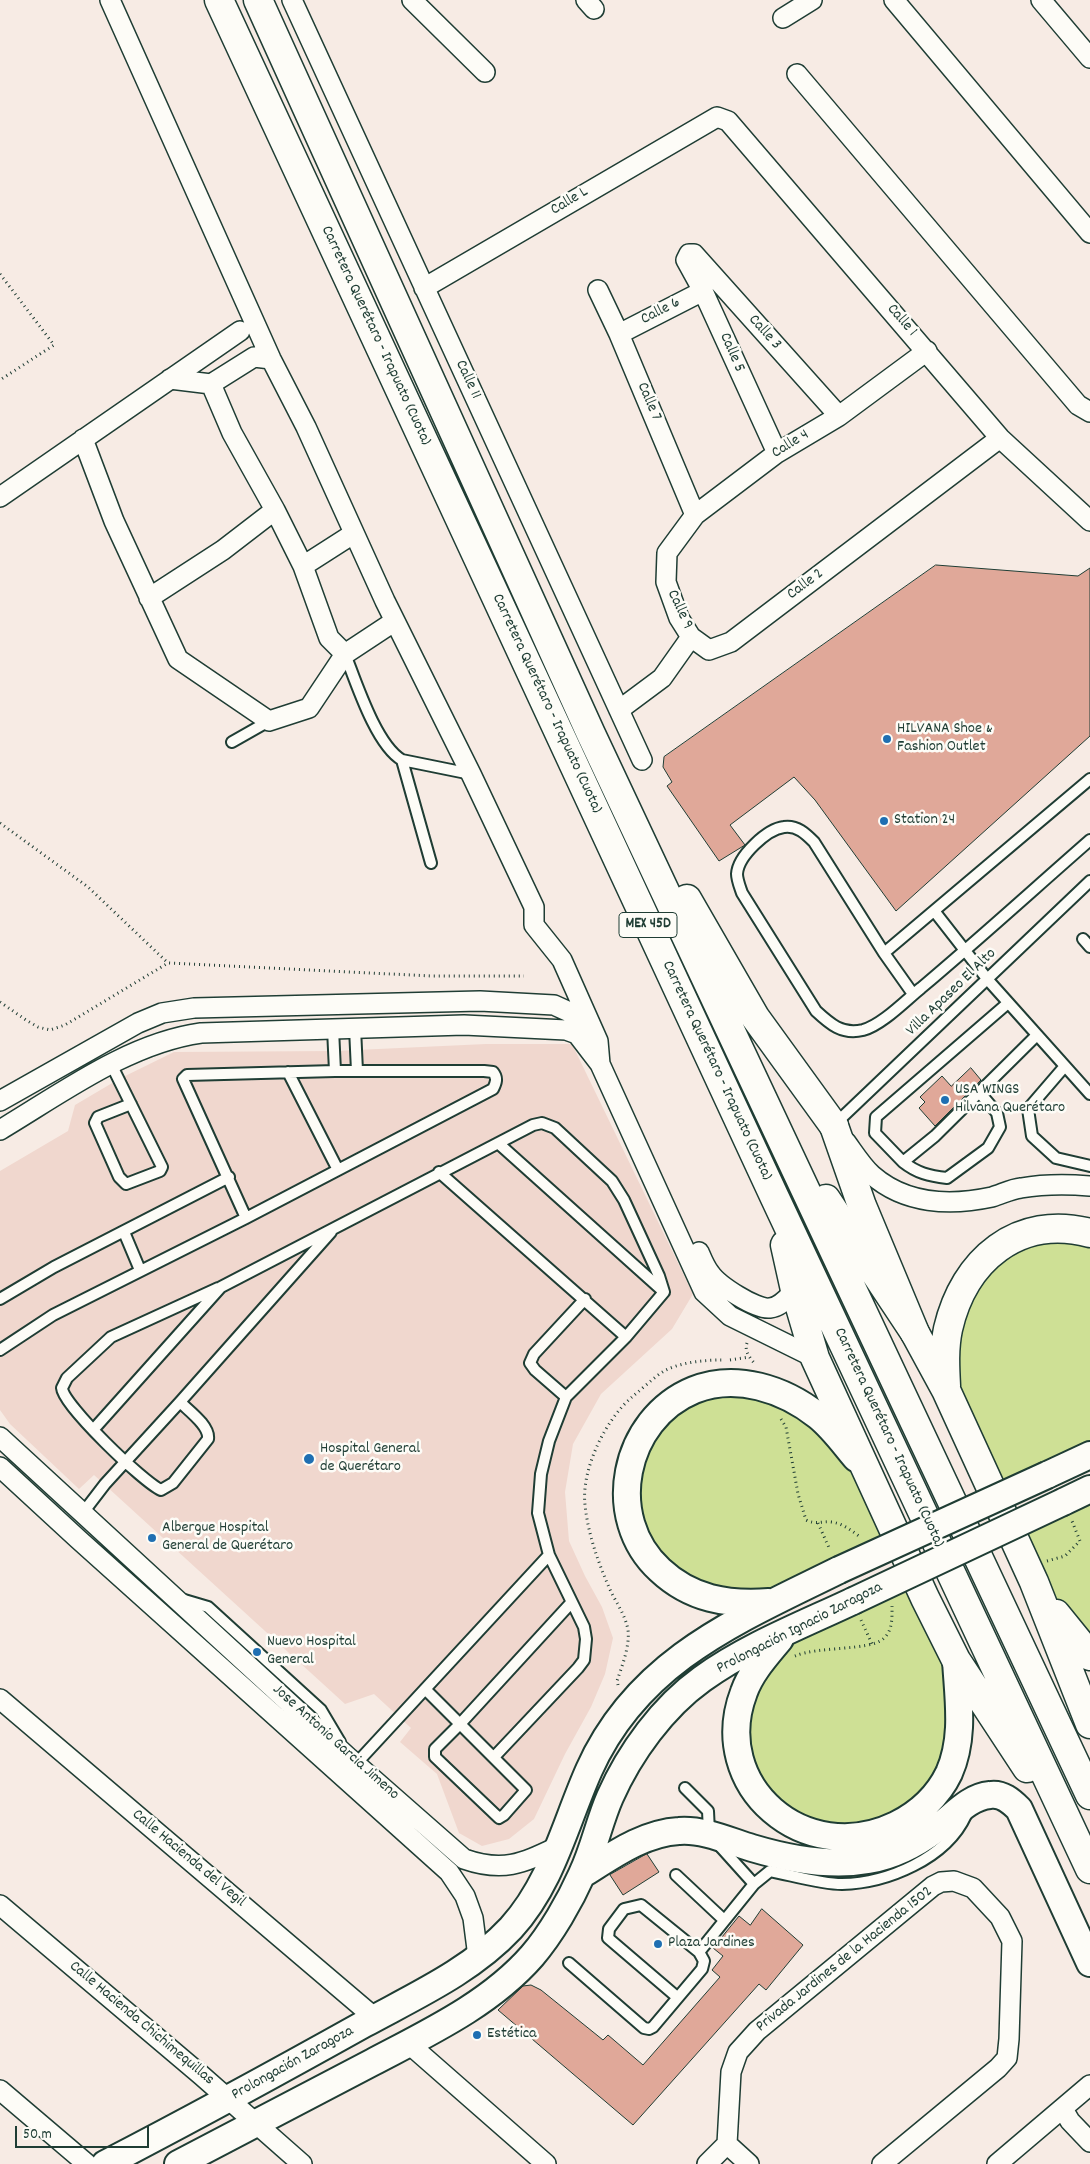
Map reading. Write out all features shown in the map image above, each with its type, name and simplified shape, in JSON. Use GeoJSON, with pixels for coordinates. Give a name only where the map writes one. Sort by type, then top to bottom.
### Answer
{"type":"FeatureCollection","features":[{"type":"Feature","properties":{"kind":"main road","name":"Carretera Querétaro - Irapuato (Cuota)"},"geometry":{"type":"LineString","coordinates":[[219,0],[775,1198],[1085,1858]]}},
{"type":"Feature","properties":{"kind":"main road","name":"Carretera Querétaro - Irapuato (Cuota)"},"geometry":{"type":"LineString","coordinates":[[258,0],[591,734],[1090,1795]]}},
{"type":"Feature","properties":{"kind":"main road"},"geometry":{"type":"LineString","coordinates":[[591,734],[756,1017],[834,1126],[862,1206],[915,1333]]}},
{"type":"Feature","properties":{"kind":"main road"},"geometry":{"type":"LineString","coordinates":[[774,1122],[915,1333],[946,1390],[1034,1582],[1090,1724]]}},
{"type":"Feature","properties":{"kind":"main road"},"geometry":{"type":"LineString","coordinates":[[775,1198],[795,1290],[816,1358],[925,1598],[956,1660],[1085,1858]]}},
{"type":"Feature","properties":{"kind":"main road"},"geometry":{"type":"LineString","coordinates":[[946,1390],[945,1350],[948,1330],[960,1292],[983,1260],[997,1248],[1026,1233],[1062,1229],[1090,1233]]}},
{"type":"Feature","properties":{"kind":"main road"},"geometry":{"type":"LineString","coordinates":[[774,1602],[731,1603],[698,1596],[670,1579],[644,1553],[629,1522],[626,1500],[631,1463],[648,1428],[663,1411],[694,1390],[712,1385],[750,1384],[778,1392],[806,1407],[834,1432],[868,1472]]}},
{"type":"Feature","properties":{"kind":"main road","name":"Prolongación Ignacio Zaragoza"},"geometry":{"type":"LineString","coordinates":[[478,1957],[504,1934],[524,1912],[544,1880],[590,1768],[613,1726],[627,1706],[659,1674],[694,1646],[774,1602],[839,1570],[1090,1455]]}},
{"type":"Feature","properties":{"kind":"main road","name":"Prolongación Ignacio Zaragoza"},"geometry":{"type":"LineString","coordinates":[[408,2043],[493,1991],[521,1967],[548,1933],[583,1874],[619,1777],[636,1750],[685,1693],[714,1671],[786,1632],[1090,1489]]}},
{"type":"Feature","properties":{"kind":"main road"},"geometry":{"type":"LineString","coordinates":[[1034,1582],[1072,1635],[1090,1656]]}},
{"type":"Feature","properties":{"kind":"main road"},"geometry":{"type":"LineString","coordinates":[[786,1632],[761,1663],[744,1690],[736,1723],[737,1742],[746,1774],[767,1805],[792,1825],[824,1836],[842,1838],[874,1833],[905,1820],[932,1798],[949,1772],[958,1741],[959,1700],[956,1660]]}},
{"type":"Feature","properties":{"kind":"main road"},"geometry":{"type":"LineString","coordinates":[[583,1874],[650,1837],[679,1830],[709,1835],[754,1849],[816,1862],[843,1863],[868,1860],[894,1853],[917,1841],[971,1801],[990,1794],[1007,1798],[1019,1809],[1090,1963]]}},
{"type":"Feature","properties":{"kind":"main road","name":"Prolongación Zaragoza"},"geometry":{"type":"LineString","coordinates":[[104,2164],[230,2100],[442,1981],[478,1957]]}},
{"type":"Feature","properties":{"kind":"main road","name":"Prolongación Zaragoza"},"geometry":{"type":"LineString","coordinates":[[178,2164],[408,2043]]}},
{"type":"Feature","properties":{"kind":"street"},"geometry":{"type":"LineString","coordinates":[[110,0],[253,316],[262,358]]}},
{"type":"Feature","properties":{"kind":"street","name":"Calle 11"},"geometry":{"type":"LineString","coordinates":[[292,0],[642,760]]}},
{"type":"Feature","properties":{"kind":"street"},"geometry":{"type":"LineString","coordinates":[[412,0],[485,72]]}},
{"type":"Feature","properties":{"kind":"street"},"geometry":{"type":"LineString","coordinates":[[783,18],[812,0]]}},
{"type":"Feature","properties":{"kind":"street"},"geometry":{"type":"LineString","coordinates":[[894,0],[1090,233]]}},
{"type":"Feature","properties":{"kind":"street"},"geometry":{"type":"LineString","coordinates":[[1041,0],[1090,58]]}},
{"type":"Feature","properties":{"kind":"street"},"geometry":{"type":"LineString","coordinates":[[798,74],[1078,405],[1090,412]]}},
{"type":"Feature","properties":{"kind":"street","name":"Calle L"},"geometry":{"type":"LineString","coordinates":[[424,288],[717,117]]}},
{"type":"Feature","properties":{"kind":"street","name":"Calle 1"},"geometry":{"type":"LineString","coordinates":[[717,117],[728,121],[1000,438],[1090,521]]}},
{"type":"Feature","properties":{"kind":"street","name":"Calle 5"},"geometry":{"type":"LineString","coordinates":[[689,254],[686,260],[703,291],[777,453]]}},
{"type":"Feature","properties":{"kind":"street","name":"Calle 3"},"geometry":{"type":"LineString","coordinates":[[689,254],[694,254],[839,416]]}},
{"type":"Feature","properties":{"kind":"street","name":"Calle 7"},"geometry":{"type":"LineString","coordinates":[[598,290],[619,334],[695,515]]}},
{"type":"Feature","properties":{"kind":"street","name":"Calle 6"},"geometry":{"type":"LineString","coordinates":[[619,334],[703,291]]}},
{"type":"Feature","properties":{"kind":"street"},"geometry":{"type":"LineString","coordinates":[[0,497],[240,331],[253,316]]}},
{"type":"Feature","properties":{"kind":"street"},"geometry":{"type":"LineString","coordinates":[[240,331],[262,358],[306,427],[395,621],[472,774],[534,907],[534,925],[562,960],[598,1041],[611,1062],[691,1237],[710,1274],[736,1295],[757,1305],[769,1308],[781,1304],[795,1290]]}},
{"type":"Feature","properties":{"kind":"street","name":"Calle 4"},"geometry":{"type":"LineString","coordinates":[[667,553],[695,515],[777,453],[839,416],[927,351]]}},
{"type":"Feature","properties":{"kind":"street"},"geometry":{"type":"LineString","coordinates":[[170,379],[211,384],[262,358]]}},
{"type":"Feature","properties":{"kind":"street"},"geometry":{"type":"LineString","coordinates":[[211,384],[232,433],[275,510],[303,566],[329,638],[345,654]]}},
{"type":"Feature","properties":{"kind":"street","name":"Calle 2"},"geometry":{"type":"LineString","coordinates":[[691,637],[709,650],[731,642],[1000,438]]}},
{"type":"Feature","properties":{"kind":"street"},"geometry":{"type":"LineString","coordinates":[[83,439],[114,521],[178,659],[269,721],[309,708],[345,654],[395,621]]}},
{"type":"Feature","properties":{"kind":"street"},"geometry":{"type":"LineString","coordinates":[[149,598],[223,550],[275,510]]}},
{"type":"Feature","properties":{"kind":"street"},"geometry":{"type":"LineString","coordinates":[[303,566],[354,534]]}},
{"type":"Feature","properties":{"kind":"street","name":"Calle 9"},"geometry":{"type":"LineString","coordinates":[[667,553],[666,582],[679,618],[691,637]]}},
{"type":"Feature","properties":{"kind":"street"},"geometry":{"type":"LineString","coordinates":[[619,710],[662,678],[691,637]]}},
{"type":"Feature","properties":{"kind":"street"},"geometry":{"type":"LineString","coordinates":[[0,1100],[138,1023],[162,1013],[194,1008],[480,1000],[554,1005],[576,1015],[598,1041],[600,1064]]}},
{"type":"Feature","properties":{"kind":"street"},"geometry":{"type":"LineString","coordinates":[[0,1130],[111,1064],[176,1036],[201,1033],[464,1026],[566,1030],[577,1034],[600,1064],[704,1292],[730,1316],[764,1335],[816,1358]]}},
{"type":"Feature","properties":{"kind":"street"},"geometry":{"type":"LineString","coordinates":[[834,1126],[872,1174],[891,1188],[924,1201],[956,1202],[991,1197],[1020,1188],[1047,1185],[1090,1186]]}},
{"type":"Feature","properties":{"kind":"street","name":"Jose Antonio Garcia Jimeno"},"geometry":{"type":"LineString","coordinates":[[0,1437],[82,1514],[464,1859],[485,1866],[523,1863],[559,1846]]}},
{"type":"Feature","properties":{"kind":"street","name":"Jose Antonio Garcia Jimeno"},"geometry":{"type":"LineString","coordinates":[[0,1467],[450,1872],[465,1896],[473,1918],[478,1957]]}},
{"type":"Feature","properties":{"kind":"street","name":"Calle Hacienda del Vegil"},"geometry":{"type":"LineString","coordinates":[[0,1699],[375,2018]]}},
{"type":"Feature","properties":{"kind":"street"},"geometry":{"type":"LineString","coordinates":[[420,1845],[432,1829]]}},
{"type":"Feature","properties":{"kind":"street","name":"Privada Jardines de la Hacienda 1502"},"geometry":{"type":"LineString","coordinates":[[727,2144],[731,2072],[738,2052],[750,2038],[934,1886],[948,1881],[962,1883],[973,1888],[982,1896],[1000,1917],[1012,1941],[1007,2058],[998,2068],[882,2164]]}},
{"type":"Feature","properties":{"kind":"street","name":"Calle Hacienda Chichimequillas"},"geometry":{"type":"LineString","coordinates":[[0,1905],[230,2100],[302,2164]]}},
{"type":"Feature","properties":{"kind":"street"},"geometry":{"type":"LineString","coordinates":[[408,2043],[546,2164]]}},
{"type":"Feature","properties":{"kind":"street"},"geometry":{"type":"LineString","coordinates":[[997,2164],[1090,2085]]}},
{"type":"Feature","properties":{"kind":"street"},"geometry":{"type":"LineString","coordinates":[[0,2090],[88,2164]]}},
{"type":"Feature","properties":{"kind":"street"},"geometry":{"type":"LineString","coordinates":[[1062,2108],[1070,2121],[1090,2142]]}},
{"type":"Feature","properties":{"kind":"street"},"geometry":{"type":"LineString","coordinates":[[707,2164],[727,2144],[749,2164]]}},
{"type":"Feature","properties":{"kind":"lane"},"geometry":{"type":"LineString","coordinates":[[345,654],[376,728],[391,752],[402,760],[472,774]]}},
{"type":"Feature","properties":{"kind":"lane"},"geometry":{"type":"LineString","coordinates":[[232,742],[269,721]]}},
{"type":"Feature","properties":{"kind":"lane"},"geometry":{"type":"LineString","coordinates":[[402,760],[430,863]]}},
{"type":"Feature","properties":{"kind":"lane"},"geometry":{"type":"LineString","coordinates":[[884,953],[935,912],[1090,779]]}},
{"type":"Feature","properties":{"kind":"lane"},"geometry":{"type":"LineString","coordinates":[[913,994],[884,953],[814,842],[802,830],[785,826],[771,831],[756,843],[741,861],[737,875],[742,893],[816,1011],[832,1026],[848,1032],[863,1030],[878,1022],[913,994],[965,951],[1090,840]]}},
{"type":"Feature","properties":{"kind":"lane","name":"Villa Apaseo El Alto"},"geometry":{"type":"LineString","coordinates":[[834,1126],[1090,881]]}},
{"type":"Feature","properties":{"kind":"lane"},"geometry":{"type":"LineString","coordinates":[[935,912],[988,980],[1090,1094]]}},
{"type":"Feature","properties":{"kind":"lane"},"geometry":{"type":"LineString","coordinates":[[979,1092],[997,1113],[1000,1127],[988,1148],[947,1178],[930,1176],[914,1170],[903,1162],[874,1133],[876,1117],[1008,1003]]}},
{"type":"Feature","properties":{"kind":"lane"},"geometry":{"type":"LineString","coordinates":[[356,1028],[357,1071]]}},
{"type":"Feature","properties":{"kind":"lane"},"geometry":{"type":"LineString","coordinates":[[333,1029],[335,1071]]}},
{"type":"Feature","properties":{"kind":"lane"},"geometry":{"type":"LineString","coordinates":[[903,1162],[935,1136],[1037,1035]]}},
{"type":"Feature","properties":{"kind":"lane"},"geometry":{"type":"LineString","coordinates":[[111,1064],[131,1104],[162,1169],[131,1184],[126,1184],[119,1177],[95,1123],[98,1117],[131,1104]]}},
{"type":"Feature","properties":{"kind":"lane"},"geometry":{"type":"LineString","coordinates":[[1065,1066],[1028,1109],[1032,1136],[1056,1158],[1090,1166]]}},
{"type":"Feature","properties":{"kind":"lane"},"geometry":{"type":"LineString","coordinates":[[0,1350],[53,1315],[246,1218],[493,1089],[496,1084],[496,1076],[493,1072],[484,1071],[335,1071],[195,1074],[184,1078],[183,1080],[246,1218]]}},
{"type":"Feature","properties":{"kind":"lane"},"geometry":{"type":"LineString","coordinates":[[288,1072],[338,1170]]}},
{"type":"Feature","properties":{"kind":"lane"},"geometry":{"type":"LineString","coordinates":[[180,1402],[206,1429],[208,1439],[173,1483],[165,1489],[158,1489],[93,1430],[62,1394],[63,1383],[111,1337],[221,1287],[533,1125],[542,1123],[555,1128],[612,1181],[624,1200],[659,1276],[664,1292]]}},
{"type":"Feature","properties":{"kind":"lane"},"geometry":{"type":"LineString","coordinates":[[498,1143],[664,1292]]}},
{"type":"Feature","properties":{"kind":"lane"},"geometry":{"type":"LineString","coordinates":[[440,1172],[626,1337]]}},
{"type":"Feature","properties":{"kind":"lane"},"geometry":{"type":"LineString","coordinates":[[0,1299],[54,1267],[229,1178]]}},
{"type":"Feature","properties":{"kind":"lane"},"geometry":{"type":"LineString","coordinates":[[82,1514],[125,1461],[180,1402],[335,1227]]}},
{"type":"Feature","properties":{"kind":"lane"},"geometry":{"type":"LineString","coordinates":[[124,1232],[140,1270]]}},
{"type":"Feature","properties":{"kind":"lane"},"geometry":{"type":"LineString","coordinates":[[93,1430],[221,1287]]}},
{"type":"Feature","properties":{"kind":"lane"},"geometry":{"type":"LineString","coordinates":[[494,1757],[584,1660],[586,1639],[584,1627],[549,1555],[538,1513],[541,1474],[566,1397],[626,1337],[664,1292]]}},
{"type":"Feature","properties":{"kind":"lane"},"geometry":{"type":"LineString","coordinates":[[566,1397],[535,1370],[530,1363],[534,1354],[585,1299]]}},
{"type":"Feature","properties":{"kind":"lane"},"geometry":{"type":"LineString","coordinates":[[345,1778],[353,1760],[425,1688],[549,1555]]}},
{"type":"Feature","properties":{"kind":"lane"},"geometry":{"type":"LineString","coordinates":[[425,1688],[460,1724],[494,1757],[526,1790],[504,1815],[499,1818],[435,1757],[436,1749],[460,1724],[571,1603]]}},
{"type":"Feature","properties":{"kind":"lane"},"geometry":{"type":"LineString","coordinates":[[685,1788],[708,1811],[709,1835],[754,1884]]}},
{"type":"Feature","properties":{"kind":"lane"},"geometry":{"type":"LineString","coordinates":[[699,1952],[754,1884],[770,1871],[840,1884],[877,1881],[906,1870],[938,1850],[956,1833],[965,1818],[971,1801]]}},
{"type":"Feature","properties":{"kind":"lane"},"geometry":{"type":"LineString","coordinates":[[676,1875],[724,1920]]}},
{"type":"Feature","properties":{"kind":"lane"},"geometry":{"type":"LineString","coordinates":[[569,1963],[644,2028],[649,2029],[657,2024],[702,1968],[704,1961],[699,1952],[641,1905],[624,1910],[607,1932],[610,1941],[677,1997]]}},
{"type":"Feature","properties":{"kind":"path"},"geometry":{"type":"LineString","coordinates":[[0,274],[54,345],[0,380]]}},
{"type":"Feature","properties":{"kind":"path"},"geometry":{"type":"LineString","coordinates":[[0,823],[88,887],[168,963]]}},
{"type":"Feature","properties":{"kind":"path"},"geometry":{"type":"LineString","coordinates":[[0,1002],[26,1020],[50,1030],[66,1025],[168,963],[432,976],[524,976]]}},
{"type":"Feature","properties":{"kind":"path"},"geometry":{"type":"LineString","coordinates":[[818,1523],[839,1570]]}},
{"type":"Feature","properties":{"kind":"path"},"geometry":{"type":"LineString","coordinates":[[1021,1553],[1041,1562],[1065,1556],[1080,1541]]}},
{"type":"Feature","properties":{"kind":"path"},"geometry":{"type":"LineString","coordinates":[[792,1658],[821,1649],[872,1644],[884,1639],[893,1620],[892,1605]]}},
{"type":"Feature","properties":{"kind":"shaded area","name":"Hospital General de Querétaro"},"geometry":{"type":"Polygon","coordinates":[[[486,1044],[572,1044],[693,1294],[672,1329],[601,1394],[573,1444],[565,1492],[569,1541],[602,1607],[613,1638],[605,1674],[591,1707],[565,1754],[534,1819],[509,1839],[482,1846],[459,1833],[437,1774],[400,1742],[411,1728],[374,1694],[345,1704],[94,1475],[79,1489],[10,1424],[0,1410],[0,1171],[68,1131],[75,1105],[119,1079],[174,1052],[335,1051],[486,1044]]]}},
{"type":"Feature","properties":{"kind":"green space"},"geometry":{"type":"Polygon","coordinates":[[[1023,1238],[1090,1238],[1090,1450],[998,1491],[951,1383],[966,1295],[1023,1238]]]}},
{"type":"Feature","properties":{"kind":"green space"},"geometry":{"type":"Polygon","coordinates":[[[745,1393],[809,1418],[859,1473],[889,1536],[773,1592],[702,1589],[651,1551],[636,1496],[639,1471],[651,1445],[679,1411],[709,1397],[745,1393]]]}},
{"type":"Feature","properties":{"kind":"green space"},"geometry":{"type":"Polygon","coordinates":[[[1090,1496],[1090,1651],[1065,1617],[1015,1531],[1090,1496]]]}},
{"type":"Feature","properties":{"kind":"green space"},"geometry":{"type":"Polygon","coordinates":[[[911,1584],[949,1665],[953,1738],[917,1805],[864,1830],[799,1824],[753,1770],[747,1699],[786,1642],[911,1584]]]}},
{"type":"Feature","properties":{"kind":"building","name":"HILVANA Shoe & Fashion Outlet"},"geometry":{"type":"Polygon","coordinates":[[[936,565],[1078,576],[1090,568],[1090,736],[896,911],[815,800],[794,777],[730,825],[745,845],[719,861],[667,786],[672,782],[663,767],[664,757],[936,565]]]}},
{"type":"Feature","properties":{"kind":"building","name":"USA WINGS Hilvana Querétaro"},"geometry":{"type":"Polygon","coordinates":[[[971,1068],[981,1080],[935,1126],[919,1108],[925,1102],[920,1097],[942,1076],[951,1086],[971,1068]]]}},
{"type":"Feature","properties":{"kind":"building"},"geometry":{"type":"Polygon","coordinates":[[[647,1854],[659,1872],[623,1895],[610,1875],[647,1854]]]}},
{"type":"Feature","properties":{"kind":"building"},"geometry":{"type":"Polygon","coordinates":[[[762,1909],[803,1945],[766,1990],[759,1984],[633,2125],[498,2010],[523,1986],[531,1985],[541,1990],[603,2040],[608,2035],[643,2065],[720,1977],[712,1970],[723,1956],[713,1948],[739,1916],[750,1925],[762,1909]]]}},
{"type":"Feature","properties":{"kind":"place","name":"HILVANA Shoe & Fashion Outlet"},"geometry":{"type":"Point","coordinates":[887,739]}},
{"type":"Feature","properties":{"kind":"place","name":"Station 24"},"geometry":{"type":"Point","coordinates":[884,821]}},
{"type":"Feature","properties":{"kind":"place","name":"USA WINGS Hilvana Querétaro"},"geometry":{"type":"Point","coordinates":[945,1100]}},
{"type":"Feature","properties":{"kind":"place","name":"Hospital General de Querétaro"},"geometry":{"type":"Point","coordinates":[309,1459]}},
{"type":"Feature","properties":{"kind":"place","name":"Albergue Hospital General de Querétaro"},"geometry":{"type":"Point","coordinates":[152,1538]}},
{"type":"Feature","properties":{"kind":"place","name":"Nuevo Hospital General"},"geometry":{"type":"Point","coordinates":[257,1652]}},
{"type":"Feature","properties":{"kind":"place","name":"Plaza Jardines"},"geometry":{"type":"Point","coordinates":[658,1944]}},
{"type":"Feature","properties":{"kind":"place","name":"Estética"},"geometry":{"type":"Point","coordinates":[477,2035]}}]}
